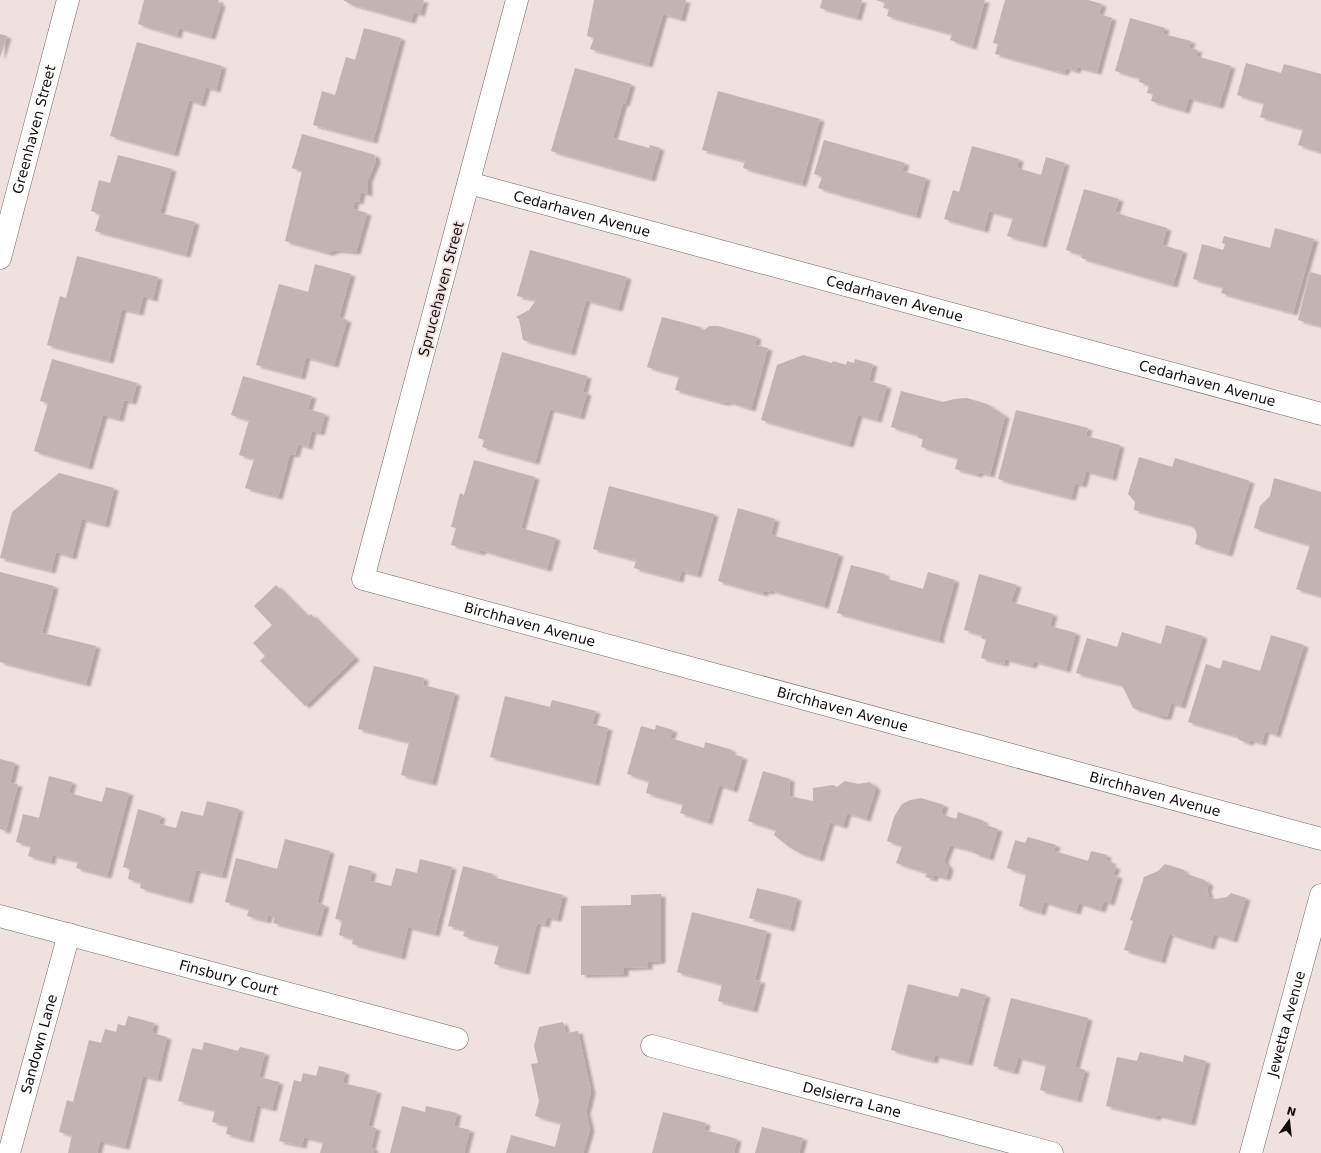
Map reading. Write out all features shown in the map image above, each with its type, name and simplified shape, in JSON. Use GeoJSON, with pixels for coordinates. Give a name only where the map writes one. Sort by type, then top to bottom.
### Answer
{"type":"FeatureCollection","features":[{"type":"Feature","properties":{"kind":"street","name":"Greenhaven Street"},"geometry":{"type":"LineString","coordinates":[[0,258],[68,0]]}},
{"type":"Feature","properties":{"kind":"street","name":"Sprucehaven Street"},"geometry":{"type":"LineString","coordinates":[[363,579],[517,0]]}},
{"type":"Feature","properties":{"kind":"street","name":"Cedarhaven Avenue"},"geometry":{"type":"LineString","coordinates":[[469,183],[1321,414]]}},
{"type":"Feature","properties":{"kind":"street","name":"Birchhaven Avenue"},"geometry":{"type":"LineString","coordinates":[[363,579],[1321,839]]}},
{"type":"Feature","properties":{"kind":"street","name":"Jewetta Avenue"},"geometry":{"type":"LineString","coordinates":[[1251,1153],[1321,895]]}},
{"type":"Feature","properties":{"kind":"street","name":"Finsbury Court"},"geometry":{"type":"LineString","coordinates":[[0,916],[457,1039]]}},
{"type":"Feature","properties":{"kind":"street","name":"Sandown Lane"},"geometry":{"type":"LineString","coordinates":[[9,1153],[68,934]]}},
{"type":"Feature","properties":{"kind":"street","name":"Delsierra Lane"},"geometry":{"type":"LineString","coordinates":[[652,1046],[1052,1153]]}},
{"type":"Feature","properties":{"kind":"building"},"geometry":{"type":"Polygon","coordinates":[[[144,0],[219,0],[218,3],[221,4],[211,37],[179,28],[177,36],[138,24],[144,0]]]}},
{"type":"Feature","properties":{"kind":"building"},"geometry":{"type":"Polygon","coordinates":[[[343,0],[424,0],[420,14],[414,12],[411,21],[350,4],[343,0]]]}},
{"type":"Feature","properties":{"kind":"building"},"geometry":{"type":"Polygon","coordinates":[[[594,0],[686,0],[681,19],[663,14],[648,65],[590,49],[594,38],[587,36],[594,0]]]}},
{"type":"Feature","properties":{"kind":"building"},"geometry":{"type":"Polygon","coordinates":[[[822,0],[862,0],[857,18],[820,8],[822,0]]]}},
{"type":"Feature","properties":{"kind":"building"},"geometry":{"type":"Polygon","coordinates":[[[876,0],[985,0],[972,47],[950,40],[952,34],[887,16],[889,9],[883,8],[885,3],[876,0]]]}},
{"type":"Feature","properties":{"kind":"building"},"geometry":{"type":"Polygon","coordinates":[[[1005,0],[1088,0],[1102,4],[1099,14],[1112,18],[1097,72],[1077,67],[1076,71],[1066,68],[1064,73],[995,54],[998,44],[993,43],[1005,0]]]}},
{"type":"Feature","properties":{"kind":"building"},"geometry":{"type":"Polygon","coordinates":[[[1130,18],[1165,28],[1163,34],[1191,41],[1189,48],[1198,50],[1196,56],[1231,66],[1219,106],[1189,98],[1185,111],[1151,101],[1153,94],[1147,93],[1149,85],[1139,82],[1140,78],[1115,71],[1130,18]]]}},
{"type":"Feature","properties":{"kind":"building"},"geometry":{"type":"Polygon","coordinates":[[[364,28],[401,38],[373,141],[313,125],[322,91],[335,95],[346,57],[355,60],[364,28]]]}},
{"type":"Feature","properties":{"kind":"building"},"geometry":{"type":"Polygon","coordinates":[[[0,34],[7,36],[0,58],[0,34]]]}},
{"type":"Feature","properties":{"kind":"building"},"geometry":{"type":"Polygon","coordinates":[[[137,42],[222,66],[216,90],[206,87],[201,104],[189,100],[174,154],[110,136],[137,42]]]}},
{"type":"Feature","properties":{"kind":"building"},"geometry":{"type":"Polygon","coordinates":[[[1246,63],[1281,73],[1284,64],[1321,74],[1321,152],[1298,145],[1303,129],[1260,117],[1264,103],[1237,95],[1246,63]]]}},
{"type":"Feature","properties":{"kind":"building"},"geometry":{"type":"Polygon","coordinates":[[[575,68],[631,84],[625,104],[623,103],[613,138],[649,148],[650,145],[660,148],[651,179],[551,151],[575,68]]]}},
{"type":"Feature","properties":{"kind":"building"},"geometry":{"type":"Polygon","coordinates":[[[718,91],[820,119],[802,184],[743,168],[745,161],[702,150],[718,91]]]}},
{"type":"Feature","properties":{"kind":"building"},"geometry":{"type":"Polygon","coordinates":[[[302,134],[375,155],[376,161],[368,180],[368,194],[361,192],[359,202],[355,201],[353,209],[367,213],[356,252],[337,250],[328,253],[285,241],[302,171],[292,168],[302,134]]]}},
{"type":"Feature","properties":{"kind":"building"},"geometry":{"type":"Polygon","coordinates":[[[824,140],[905,163],[902,171],[926,178],[916,216],[818,188],[822,177],[814,174],[824,140]]]}},
{"type":"Feature","properties":{"kind":"building"},"geometry":{"type":"Polygon","coordinates":[[[972,146],[1019,159],[1017,168],[1041,175],[1046,157],[1065,163],[1042,245],[1007,236],[1013,218],[989,211],[984,230],[944,219],[953,190],[959,192],[972,146]]]}},
{"type":"Feature","properties":{"kind":"building"},"geometry":{"type":"Polygon","coordinates":[[[118,155],[172,169],[160,213],[195,222],[186,255],[95,231],[100,214],[91,211],[99,180],[110,183],[118,155]]]}},
{"type":"Feature","properties":{"kind":"building"},"geometry":{"type":"Polygon","coordinates":[[[1084,189],[1119,199],[1115,212],[1119,214],[1167,228],[1162,245],[1183,251],[1173,285],[1081,258],[1082,255],[1066,250],[1084,189]]]}},
{"type":"Feature","properties":{"kind":"building"},"geometry":{"type":"Polygon","coordinates":[[[1275,228],[1314,239],[1293,313],[1221,293],[1223,287],[1193,279],[1202,244],[1223,250],[1225,244],[1222,243],[1224,236],[1270,248],[1275,228]]]}},
{"type":"Feature","properties":{"kind":"building"},"geometry":{"type":"Polygon","coordinates":[[[530,250],[627,277],[618,309],[586,300],[571,353],[523,340],[519,319],[516,317],[529,310],[536,300],[517,296],[530,250]]]}},
{"type":"Feature","properties":{"kind":"building"},"geometry":{"type":"Polygon","coordinates":[[[77,256],[158,277],[153,299],[143,296],[139,313],[122,309],[109,361],[47,345],[60,296],[66,298],[77,256]]]}},
{"type":"Feature","properties":{"kind":"building"},"geometry":{"type":"Polygon","coordinates":[[[315,264],[351,274],[339,317],[347,320],[334,365],[306,357],[301,377],[256,365],[279,284],[308,292],[315,264]]]}},
{"type":"Feature","properties":{"kind":"building"},"geometry":{"type":"Polygon","coordinates":[[[1310,272],[1321,275],[1321,326],[1298,320],[1310,272]]]}},
{"type":"Feature","properties":{"kind":"building"},"geometry":{"type":"Polygon","coordinates":[[[662,317],[700,327],[703,331],[709,326],[718,326],[757,337],[755,345],[768,348],[751,409],[730,402],[723,403],[675,390],[679,376],[647,367],[662,317]]]}},
{"type":"Feature","properties":{"kind":"building"},"geometry":{"type":"Polygon","coordinates":[[[502,352],[587,376],[583,392],[587,393],[580,417],[550,409],[535,462],[482,447],[484,440],[478,438],[502,352]]]}},
{"type":"Feature","properties":{"kind":"building"},"geometry":{"type":"Polygon","coordinates":[[[803,355],[832,363],[833,361],[846,365],[847,361],[854,363],[855,359],[873,364],[869,381],[887,386],[877,420],[858,415],[849,445],[761,420],[777,365],[803,355]]]}},
{"type":"Feature","properties":{"kind":"building"},"geometry":{"type":"Polygon","coordinates":[[[52,359],[137,383],[132,402],[124,400],[119,419],[103,415],[88,467],[34,451],[48,403],[40,401],[52,359]]]}},
{"type":"Feature","properties":{"kind":"building"},"geometry":{"type":"Polygon","coordinates":[[[243,376],[312,396],[308,409],[325,414],[320,433],[312,431],[308,447],[298,444],[295,455],[290,454],[278,497],[245,488],[254,459],[239,455],[249,420],[231,415],[243,376]]]}},
{"type":"Feature","properties":{"kind":"building"},"geometry":{"type":"Polygon","coordinates":[[[901,391],[943,402],[967,398],[987,404],[1005,416],[990,475],[979,472],[978,475],[955,469],[958,458],[921,447],[923,439],[918,438],[918,435],[891,427],[901,391]]]}},
{"type":"Feature","properties":{"kind":"building"},"geometry":{"type":"Polygon","coordinates":[[[1016,410],[1088,428],[1086,436],[1120,445],[1112,478],[1086,471],[1082,485],[1075,483],[1071,498],[998,479],[1016,410]]]}},
{"type":"Feature","properties":{"kind":"building"},"geometry":{"type":"Polygon","coordinates":[[[1139,457],[1172,467],[1175,458],[1250,481],[1228,554],[1195,544],[1197,535],[1195,529],[1188,524],[1134,510],[1135,502],[1128,494],[1139,457]]]}},
{"type":"Feature","properties":{"kind":"building"},"geometry":{"type":"Polygon","coordinates":[[[474,460],[535,477],[521,528],[556,538],[547,569],[481,550],[481,553],[451,545],[456,528],[451,527],[460,493],[464,495],[474,460]]]}},
{"type":"Feature","properties":{"kind":"building"},"geometry":{"type":"Polygon","coordinates":[[[59,473],[114,488],[105,525],[82,519],[72,557],[56,552],[51,571],[0,558],[12,512],[59,473]]]}},
{"type":"Feature","properties":{"kind":"building"},"geometry":{"type":"Polygon","coordinates":[[[1274,478],[1321,492],[1321,596],[1296,589],[1310,545],[1254,528],[1260,506],[1270,496],[1274,478]]]}},
{"type":"Feature","properties":{"kind":"building"},"geometry":{"type":"Polygon","coordinates":[[[609,486],[714,514],[697,575],[681,571],[679,580],[634,568],[636,560],[593,549],[609,486]]]}},
{"type":"Feature","properties":{"kind":"building"},"geometry":{"type":"Polygon","coordinates":[[[738,508],[775,519],[771,535],[839,554],[824,606],[770,590],[770,592],[764,591],[764,594],[718,581],[738,508]]]}},
{"type":"Feature","properties":{"kind":"building"},"geometry":{"type":"Polygon","coordinates":[[[851,565],[885,574],[884,578],[923,589],[928,572],[955,580],[939,638],[940,641],[837,613],[851,565]]]}},
{"type":"Feature","properties":{"kind":"building"},"geometry":{"type":"Polygon","coordinates":[[[0,572],[54,586],[42,633],[96,646],[86,684],[0,662],[0,572]]]}},
{"type":"Feature","properties":{"kind":"building"},"geometry":{"type":"Polygon","coordinates":[[[979,574],[1017,585],[1011,602],[1053,614],[1050,626],[1076,633],[1066,670],[1034,661],[1032,666],[1005,659],[1004,664],[981,658],[986,640],[981,638],[982,635],[964,630],[979,574]]]}},
{"type":"Feature","properties":{"kind":"building"},"geometry":{"type":"Polygon","coordinates":[[[276,585],[308,617],[311,614],[355,658],[305,706],[260,661],[265,656],[253,643],[272,625],[254,606],[276,585]]]}},
{"type":"Feature","properties":{"kind":"building"},"geometry":{"type":"Polygon","coordinates":[[[1166,625],[1203,636],[1181,706],[1171,703],[1167,717],[1161,717],[1133,708],[1123,687],[1118,684],[1076,673],[1087,638],[1117,647],[1122,632],[1161,644],[1166,625]]]}},
{"type":"Feature","properties":{"kind":"building"},"geometry":{"type":"Polygon","coordinates":[[[1271,635],[1304,645],[1276,735],[1265,731],[1262,743],[1250,740],[1249,743],[1239,740],[1239,737],[1188,722],[1206,664],[1220,669],[1223,660],[1260,671],[1271,635]]]}},
{"type":"Feature","properties":{"kind":"building"},"geometry":{"type":"Polygon","coordinates":[[[374,666],[424,678],[423,685],[455,693],[432,783],[401,775],[409,742],[358,729],[374,666]]]}},
{"type":"Feature","properties":{"kind":"building"},"geometry":{"type":"Polygon","coordinates":[[[505,696],[550,707],[552,700],[596,711],[592,724],[608,728],[595,783],[490,757],[505,696]]]}},
{"type":"Feature","properties":{"kind":"building"},"geometry":{"type":"Polygon","coordinates":[[[656,725],[673,730],[670,738],[704,748],[705,742],[732,750],[731,754],[743,757],[733,790],[719,785],[708,822],[680,813],[683,804],[646,793],[649,781],[627,774],[641,726],[655,730],[656,725]]]}},
{"type":"Feature","properties":{"kind":"building"},"geometry":{"type":"Polygon","coordinates":[[[0,759],[15,763],[10,783],[18,784],[6,831],[0,829],[0,759]]]}},
{"type":"Feature","properties":{"kind":"building"},"geometry":{"type":"Polygon","coordinates":[[[763,771],[790,779],[789,796],[813,801],[813,788],[833,785],[837,787],[845,781],[858,784],[870,782],[876,788],[866,819],[847,813],[843,826],[830,822],[819,859],[800,853],[789,847],[774,835],[776,830],[748,821],[763,771]]]}},
{"type":"Feature","properties":{"kind":"building"},"geometry":{"type":"Polygon","coordinates":[[[49,776],[72,782],[69,793],[102,802],[106,787],[129,793],[107,876],[76,868],[78,861],[52,855],[51,862],[28,856],[31,846],[16,842],[23,814],[39,818],[49,776]]]}},
{"type":"Feature","properties":{"kind":"building"},"geometry":{"type":"Polygon","coordinates":[[[921,798],[944,805],[941,814],[956,819],[958,812],[984,821],[983,824],[998,829],[989,858],[974,853],[974,851],[950,845],[944,861],[949,868],[946,878],[934,875],[933,879],[925,877],[927,873],[896,863],[902,846],[887,841],[894,817],[902,804],[910,800],[921,798]]]}},
{"type":"Feature","properties":{"kind":"building"},"geometry":{"type":"Polygon","coordinates":[[[207,801],[239,809],[222,876],[196,870],[188,901],[140,888],[141,883],[128,879],[130,869],[123,867],[138,809],[161,816],[159,824],[176,828],[181,811],[203,816],[207,801]]]}},
{"type":"Feature","properties":{"kind":"building"},"geometry":{"type":"Polygon","coordinates":[[[1028,837],[1056,845],[1054,851],[1088,861],[1091,851],[1107,855],[1106,860],[1112,862],[1111,865],[1116,867],[1113,875],[1118,876],[1110,903],[1104,901],[1101,910],[1079,903],[1076,912],[1044,902],[1041,913],[1019,906],[1026,874],[1007,868],[1015,840],[1025,843],[1028,837]]]}},
{"type":"Feature","properties":{"kind":"building"},"geometry":{"type":"Polygon","coordinates":[[[285,839],[330,851],[317,903],[325,905],[317,934],[273,923],[275,917],[268,915],[267,921],[247,916],[249,909],[225,902],[236,858],[277,869],[285,839]]]}},
{"type":"Feature","properties":{"kind":"building"},"geometry":{"type":"Polygon","coordinates":[[[420,859],[452,867],[435,934],[408,927],[401,957],[352,944],[353,939],[339,935],[342,920],[335,919],[349,865],[372,871],[370,881],[391,886],[396,868],[417,873],[420,859]]]}},
{"type":"Feature","properties":{"kind":"building"},"geometry":{"type":"Polygon","coordinates":[[[1165,864],[1184,870],[1184,873],[1204,880],[1209,884],[1207,889],[1209,897],[1215,899],[1227,897],[1231,893],[1246,898],[1233,940],[1214,934],[1210,947],[1169,934],[1161,961],[1124,950],[1133,921],[1130,920],[1144,877],[1158,871],[1165,864]]]}},
{"type":"Feature","properties":{"kind":"building"},"geometry":{"type":"Polygon","coordinates":[[[463,866],[493,874],[492,877],[563,895],[557,919],[547,917],[545,925],[537,923],[525,972],[494,964],[499,945],[463,936],[465,930],[448,926],[463,866]]]}},
{"type":"Feature","properties":{"kind":"building"},"geometry":{"type":"Polygon","coordinates":[[[757,888],[797,898],[790,929],[749,918],[757,888]]]}},
{"type":"Feature","properties":{"kind":"building"},"geometry":{"type":"Polygon","coordinates":[[[661,894],[661,961],[648,962],[648,967],[624,968],[624,974],[581,975],[581,906],[631,905],[631,895],[661,894]]]}},
{"type":"Feature","properties":{"kind":"building"},"geometry":{"type":"Polygon","coordinates":[[[692,912],[767,931],[755,980],[761,981],[753,1010],[718,1001],[722,984],[677,972],[692,912]]]}},
{"type":"Feature","properties":{"kind":"building"},"geometry":{"type":"Polygon","coordinates":[[[908,984],[958,997],[961,988],[986,995],[968,1063],[935,1055],[933,1061],[891,1050],[908,984]]]}},
{"type":"Feature","properties":{"kind":"building"},"geometry":{"type":"Polygon","coordinates":[[[1011,998],[1088,1018],[1075,1067],[1085,1070],[1077,1100],[1040,1090],[1046,1065],[1018,1057],[1014,1072],[993,1066],[1011,998]]]}},
{"type":"Feature","properties":{"kind":"building"},"geometry":{"type":"Polygon","coordinates":[[[128,1016],[154,1023],[152,1033],[167,1037],[157,1079],[143,1076],[125,1147],[100,1141],[97,1153],[68,1153],[72,1135],[59,1132],[67,1100],[73,1102],[89,1040],[101,1043],[105,1029],[116,1032],[118,1024],[125,1026],[128,1016]]]}},
{"type":"Feature","properties":{"kind":"building"},"geometry":{"type":"Polygon","coordinates":[[[563,1022],[566,1033],[578,1031],[591,1091],[586,1112],[590,1129],[583,1153],[506,1153],[511,1135],[555,1147],[561,1123],[535,1116],[539,1101],[531,1064],[538,1063],[534,1046],[539,1027],[563,1022]]]}},
{"type":"Feature","properties":{"kind":"building"},"geometry":{"type":"Polygon","coordinates":[[[204,1042],[238,1051],[240,1047],[265,1053],[259,1077],[279,1082],[272,1109],[257,1105],[249,1140],[226,1134],[228,1125],[212,1122],[215,1110],[178,1101],[192,1048],[202,1050],[204,1042]]]}},
{"type":"Feature","properties":{"kind":"building"},"geometry":{"type":"Polygon","coordinates":[[[1140,1052],[1183,1062],[1184,1055],[1206,1061],[1191,1123],[1157,1115],[1156,1118],[1106,1106],[1117,1057],[1137,1061],[1140,1052]]]}},
{"type":"Feature","properties":{"kind":"building"},"geometry":{"type":"Polygon","coordinates":[[[319,1066],[345,1072],[343,1083],[377,1091],[368,1126],[376,1128],[371,1148],[374,1148],[373,1153],[320,1153],[323,1142],[304,1137],[302,1146],[279,1141],[294,1080],[301,1082],[303,1073],[316,1076],[319,1066]]]}},
{"type":"Feature","properties":{"kind":"building"},"geometry":{"type":"Polygon","coordinates":[[[402,1106],[425,1112],[426,1106],[457,1113],[454,1126],[470,1130],[464,1153],[390,1153],[402,1106]]]}},
{"type":"Feature","properties":{"kind":"building"},"geometry":{"type":"Polygon","coordinates":[[[663,1112],[706,1123],[704,1130],[737,1139],[734,1153],[652,1153],[663,1112]]]}},
{"type":"Feature","properties":{"kind":"building"},"geometry":{"type":"Polygon","coordinates":[[[762,1127],[803,1138],[799,1153],[755,1153],[762,1127]]]}}]}
